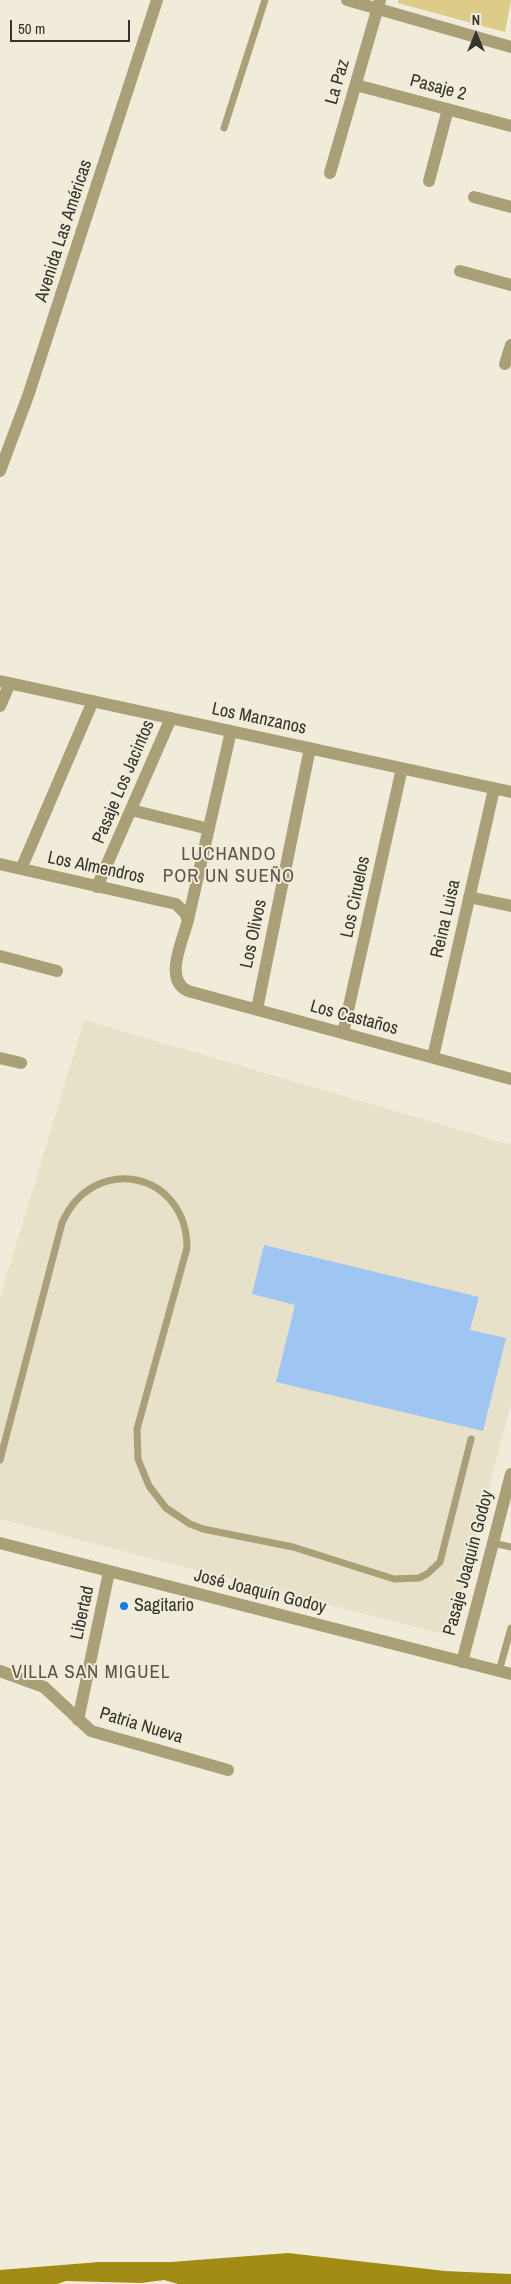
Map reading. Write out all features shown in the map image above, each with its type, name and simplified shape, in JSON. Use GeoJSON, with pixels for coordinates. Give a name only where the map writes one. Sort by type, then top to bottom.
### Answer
{"type":"FeatureCollection","features":[{"type":"Feature","properties":{"kind":"street","name":"Avenida Las Américas"},"geometry":{"type":"LineString","coordinates":[[0,471],[28,396],[157,0]]}},
{"type":"Feature","properties":{"kind":"street"},"geometry":{"type":"LineString","coordinates":[[347,0],[379,4],[511,47]]}},
{"type":"Feature","properties":{"kind":"street","name":"La Paz"},"geometry":{"type":"LineString","coordinates":[[330,173],[379,4]]}},
{"type":"Feature","properties":{"kind":"street","name":"Pasaje 2"},"geometry":{"type":"LineString","coordinates":[[356,85],[511,126]]}},
{"type":"Feature","properties":{"kind":"street"},"geometry":{"type":"LineString","coordinates":[[429,181],[448,109]]}},
{"type":"Feature","properties":{"kind":"street"},"geometry":{"type":"LineString","coordinates":[[474,197],[511,207]]}},
{"type":"Feature","properties":{"kind":"street"},"geometry":{"type":"LineString","coordinates":[[460,271],[511,285]]}},
{"type":"Feature","properties":{"kind":"street"},"geometry":{"type":"LineString","coordinates":[[505,364],[511,345]]}},
{"type":"Feature","properties":{"kind":"street"},"geometry":{"type":"LineString","coordinates":[[0,706],[5,682]]}},
{"type":"Feature","properties":{"kind":"street","name":"Los Manzanos"},"geometry":{"type":"LineString","coordinates":[[5,682],[511,792]]}},
{"type":"Feature","properties":{"kind":"street"},"geometry":{"type":"LineString","coordinates":[[21,869],[92,701]]}},
{"type":"Feature","properties":{"kind":"street","name":"Pasaje Los Jacintos"},"geometry":{"type":"LineString","coordinates":[[98,887],[171,718]]}},
{"type":"Feature","properties":{"kind":"street"},"geometry":{"type":"LineString","coordinates":[[188,920],[231,731]]}},
{"type":"Feature","properties":{"kind":"street","name":"Los Olivos"},"geometry":{"type":"LineString","coordinates":[[257,1009],[310,748]]}},
{"type":"Feature","properties":{"kind":"street","name":"Los Ciruelos"},"geometry":{"type":"LineString","coordinates":[[343,1033],[402,768]]}},
{"type":"Feature","properties":{"kind":"street","name":"Reina Luisa"},"geometry":{"type":"LineString","coordinates":[[433,1058],[494,789]]}},
{"type":"Feature","properties":{"kind":"street"},"geometry":{"type":"LineString","coordinates":[[131,810],[209,829]]}},
{"type":"Feature","properties":{"kind":"street","name":"Los Almendros"},"geometry":{"type":"LineString","coordinates":[[0,864],[170,902],[181,908],[188,920]]}},
{"type":"Feature","properties":{"kind":"street"},"geometry":{"type":"LineString","coordinates":[[469,897],[511,906]]}},
{"type":"Feature","properties":{"kind":"street","name":"Los Castaños"},"geometry":{"type":"LineString","coordinates":[[188,920],[175,973],[177,982],[188,991],[511,1079]]}},
{"type":"Feature","properties":{"kind":"street"},"geometry":{"type":"LineString","coordinates":[[0,956],[56,971]]}},
{"type":"Feature","properties":{"kind":"street"},"geometry":{"type":"LineString","coordinates":[[0,1058],[21,1063]]}},
{"type":"Feature","properties":{"kind":"street","name":"Pasaje Joaquín Godoy"},"geometry":{"type":"LineString","coordinates":[[462,1662],[511,1474]]}},
{"type":"Feature","properties":{"kind":"street","name":"José Joaquín Godoy"},"geometry":{"type":"LineString","coordinates":[[0,1544],[505,1673]]}},
{"type":"Feature","properties":{"kind":"street","name":"Libertad"},"geometry":{"type":"LineString","coordinates":[[78,1720],[109,1572]]}},
{"type":"Feature","properties":{"kind":"street","name":"Patria Nueva"},"geometry":{"type":"LineString","coordinates":[[0,1671],[44,1687],[91,1731],[228,1770]]}},
{"type":"Feature","properties":{"kind":"lane"},"geometry":{"type":"LineString","coordinates":[[224,128],[265,0]]}},
{"type":"Feature","properties":{"kind":"lane"},"geometry":{"type":"LineString","coordinates":[[0,1460],[62,1223],[74,1202],[82,1193],[103,1181],[115,1179],[139,1180],[160,1190],[176,1206],[185,1226],[187,1248],[139,1414],[136,1444],[143,1474],[149,1486],[157,1498],[177,1517],[203,1529],[293,1547],[394,1579],[419,1578],[427,1574],[440,1562],[471,1439]]}},
{"type":"Feature","properties":{"kind":"lane"},"geometry":{"type":"LineString","coordinates":[[493,1543],[511,1548]]}},
{"type":"Feature","properties":{"kind":"lane"},"geometry":{"type":"LineString","coordinates":[[505,1673],[511,1628]]}},
{"type":"Feature","properties":{"kind":"shaded area"},"geometry":{"type":"Polygon","coordinates":[[[398,0],[511,0],[505,32],[398,3],[398,0]]]}},
{"type":"Feature","properties":{"kind":"shaded area"},"geometry":{"type":"Polygon","coordinates":[[[84,1020],[511,1145],[511,1404],[450,1636],[0,1519],[0,1298],[84,1020]]]}},
{"type":"Feature","properties":{"kind":"shaded area"},"geometry":{"type":"Polygon","coordinates":[[[288,2253],[445,2271],[511,2274],[511,2284],[178,2284],[164,2280],[141,2283],[66,2281],[57,2284],[0,2284],[0,2270],[99,2262],[171,2262],[288,2253]]]}},
{"type":"Feature","properties":{"kind":"building"},"geometry":{"type":"Polygon","coordinates":[[[264,1245],[479,1297],[470,1330],[506,1338],[483,1431],[276,1382],[295,1305],[252,1294],[264,1245]]]}},
{"type":"Feature","properties":{"kind":"place","name":"Sagitario"},"geometry":{"type":"Point","coordinates":[124,1606]}},
{"type":"Feature","properties":{"kind":"district","name":"LUCHANDO POR UN SUEÑO"},"geometry":{"type":"Point","coordinates":[229,866]}},
{"type":"Feature","properties":{"kind":"district","name":"VILLA SAN MIGUEL"},"geometry":{"type":"Point","coordinates":[91,1673]}}]}
